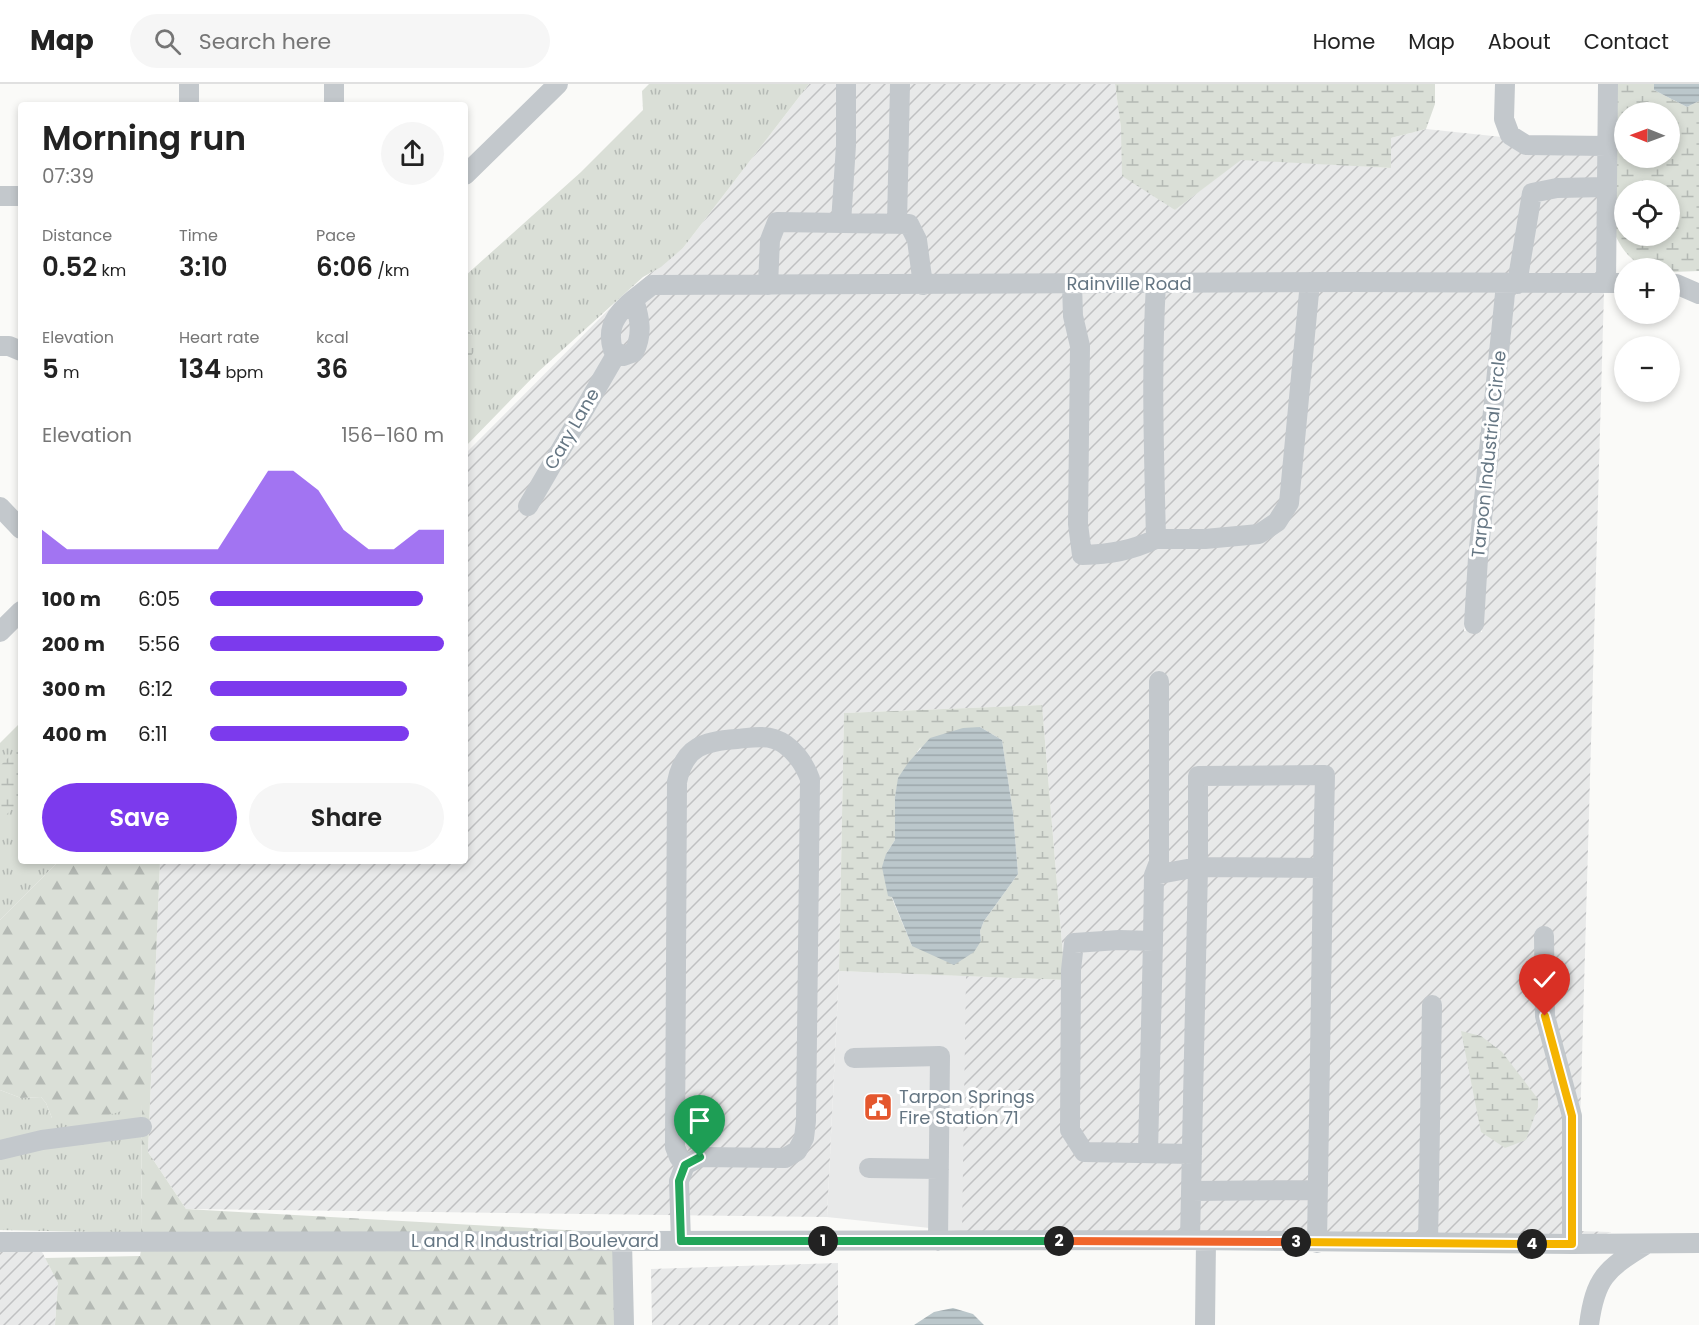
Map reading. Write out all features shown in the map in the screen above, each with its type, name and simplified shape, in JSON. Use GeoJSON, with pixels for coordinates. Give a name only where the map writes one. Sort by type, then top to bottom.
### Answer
{"type":"FeatureCollection","features":[{"type":"Feature","properties":{"kind":"street"},"geometry":{"type":"LineString","coordinates":[[189,84],[189,102]]}},
{"type":"Feature","properties":{"kind":"street"},"geometry":{"type":"LineString","coordinates":[[334,84],[334,102]]}},
{"type":"Feature","properties":{"kind":"street"},"geometry":{"type":"LineString","coordinates":[[468,172],[558,84]]}},
{"type":"Feature","properties":{"kind":"street"},"geometry":{"type":"LineString","coordinates":[[841,223],[846,145],[846,84]]}},
{"type":"Feature","properties":{"kind":"street"},"geometry":{"type":"LineString","coordinates":[[897,224],[900,84]]}},
{"type":"Feature","properties":{"kind":"street"},"geometry":{"type":"LineString","coordinates":[[1505,84],[1504,119],[1510,135],[1526,145],[1607,146]]}},
{"type":"Feature","properties":{"kind":"street"},"geometry":{"type":"LineString","coordinates":[[1608,84],[1607,188],[1614,271]]}},
{"type":"Feature","properties":{"kind":"street","name":"Tarpon Industrial Circle"},"geometry":{"type":"LineString","coordinates":[[1474,624],[1478,558],[1512,284],[1532,193],[1557,188],[1607,188]]}},
{"type":"Feature","properties":{"kind":"street"},"geometry":{"type":"LineString","coordinates":[[0,196],[18,196]]}},
{"type":"Feature","properties":{"kind":"street"},"geometry":{"type":"LineString","coordinates":[[768,285],[770,240],[777,222],[909,224],[917,240],[923,285]]}},
{"type":"Feature","properties":{"kind":"street"},"geometry":{"type":"LineString","coordinates":[[1072,284],[1073,316],[1080,346],[1078,524],[1082,555],[1113,554],[1136,549],[1156,539],[1205,539],[1259,534],[1277,522],[1289,503],[1310,282]]}},
{"type":"Feature","properties":{"kind":"street","name":"Rainville Road"},"geometry":{"type":"LineString","coordinates":[[634,300],[652,285],[1614,283]]}},
{"type":"Feature","properties":{"kind":"street"},"geometry":{"type":"LineString","coordinates":[[1156,284],[1154,419],[1156,539]]}},
{"type":"Feature","properties":{"kind":"street"},"geometry":{"type":"LineString","coordinates":[[1680,286],[1699,294]]}},
{"type":"Feature","properties":{"kind":"street"},"geometry":{"type":"LineString","coordinates":[[634,300],[641,320],[639,341],[634,352],[623,356],[613,350],[609,338],[617,314],[634,300]]}},
{"type":"Feature","properties":{"kind":"street"},"geometry":{"type":"LineString","coordinates":[[0,346],[9,346],[18,350]]}},
{"type":"Feature","properties":{"kind":"street","name":"Cary Lane"},"geometry":{"type":"LineString","coordinates":[[528,506],[617,353]]}},
{"type":"Feature","properties":{"kind":"street"},"geometry":{"type":"LineString","coordinates":[[0,507],[18,526]]}},
{"type":"Feature","properties":{"kind":"street"},"geometry":{"type":"LineString","coordinates":[[0,632],[18,614]]}},
{"type":"Feature","properties":{"kind":"street"},"geometry":{"type":"LineString","coordinates":[[1148,1153],[1154,875],[1159,862],[1160,681]]}},
{"type":"Feature","properties":{"kind":"street"},"geometry":{"type":"LineString","coordinates":[[681,1241],[679,1181],[685,1165],[700,1157],[785,1158],[797,1151],[804,1138],[810,779],[798,757],[788,747],[774,739],[754,737],[712,741],[699,746],[689,755],[680,767],[678,775],[675,1147],[685,1165]]}},
{"type":"Feature","properties":{"kind":"street"},"geometry":{"type":"LineString","coordinates":[[1206,1325],[1191,1191],[1198,776],[1325,775],[1316,1190],[1317,1242]]}},
{"type":"Feature","properties":{"kind":"street"},"geometry":{"type":"LineString","coordinates":[[1154,875],[1198,867],[1323,868]]}},
{"type":"Feature","properties":{"kind":"street"},"geometry":{"type":"LineString","coordinates":[[1544,936],[1545,1016],[1572,1116],[1572,1244]]}},
{"type":"Feature","properties":{"kind":"street"},"geometry":{"type":"LineString","coordinates":[[1153,941],[1119,940],[1074,943],[1071,981],[1070,1130],[1084,1152],[1192,1154]]}},
{"type":"Feature","properties":{"kind":"street"},"geometry":{"type":"LineString","coordinates":[[1428,1243],[1432,1005]]}},
{"type":"Feature","properties":{"kind":"street"},"geometry":{"type":"LineString","coordinates":[[854,1058],[940,1056],[938,1241]]}},
{"type":"Feature","properties":{"kind":"street"},"geometry":{"type":"LineString","coordinates":[[0,1150],[42,1140],[142,1127]]}},
{"type":"Feature","properties":{"kind":"street"},"geometry":{"type":"LineString","coordinates":[[869,1168],[939,1169]]}},
{"type":"Feature","properties":{"kind":"street"},"geometry":{"type":"LineString","coordinates":[[1191,1191],[1316,1190]]}},
{"type":"Feature","properties":{"kind":"street","name":"L and R Industrial Boulevard"},"geometry":{"type":"LineString","coordinates":[[0,1242],[1198,1240],[1645,1245],[1699,1243]]}},
{"type":"Feature","properties":{"kind":"street"},"geometry":{"type":"LineString","coordinates":[[622,1241],[624,1325]]}},
{"type":"Feature","properties":{"kind":"street"},"geometry":{"type":"LineString","coordinates":[[1589,1325],[1592,1298],[1604,1275],[1621,1259],[1645,1245]]}},
{"type":"Feature","properties":{"kind":"shaded area"},"geometry":{"type":"Polygon","coordinates":[[[809,84],[1115,84],[1121,128],[1175,210],[1241,159],[1391,168],[1391,138],[1426,129],[1598,147],[1597,275],[1353,290],[1496,292],[1469,557],[1464,631],[1482,632],[1487,559],[1515,292],[1604,291],[1577,1231],[1611,1232],[1602,1236],[962,1233],[966,976],[1065,980],[1042,705],[844,713],[839,971],[827,1217],[186,1209],[148,1152],[160,864],[468,864],[468,451],[625,293],[683,248],[809,84]]]}},
{"type":"Feature","properties":{"kind":"shaded area"},"geometry":{"type":"Polygon","coordinates":[[[1654,84],[1699,84],[1699,101],[1687,107],[1654,90],[1654,84]]]}},
{"type":"Feature","properties":{"kind":"shaded area"},"geometry":{"type":"Polygon","coordinates":[[[980,727],[1002,740],[1013,813],[1018,874],[984,921],[980,931],[981,941],[974,952],[954,965],[912,946],[892,897],[888,896],[882,867],[886,854],[895,840],[895,797],[898,778],[908,763],[930,738],[963,728],[980,727]]]}},
{"type":"Feature","properties":{"kind":"shaded area"},"geometry":{"type":"Polygon","coordinates":[[[839,971],[966,976],[967,1232],[827,1217],[839,971]]]}},
{"type":"Feature","properties":{"kind":"shaded area"},"geometry":{"type":"Polygon","coordinates":[[[0,1250],[41,1250],[58,1283],[55,1325],[0,1325],[0,1250]]]}},
{"type":"Feature","properties":{"kind":"shaded area"},"geometry":{"type":"Polygon","coordinates":[[[838,1263],[838,1325],[652,1325],[651,1269],[838,1263]]]}},
{"type":"Feature","properties":{"kind":"shaded area"},"geometry":{"type":"Polygon","coordinates":[[[953,1308],[973,1314],[984,1325],[914,1325],[934,1312],[953,1308]]]}},
{"type":"Feature","properties":{"kind":"green space"},"geometry":{"type":"Polygon","coordinates":[[[649,84],[809,84],[683,248],[661,267],[643,277],[538,372],[468,444],[468,352],[472,335],[468,330],[468,273],[581,172],[643,110],[642,91],[649,84]]]}},
{"type":"Feature","properties":{"kind":"green space"},"geometry":{"type":"Polygon","coordinates":[[[1115,84],[1435,84],[1435,104],[1426,129],[1391,138],[1391,168],[1241,160],[1175,210],[1122,176],[1121,128],[1115,84]]]}},
{"type":"Feature","properties":{"kind":"green space"},"geometry":{"type":"Polygon","coordinates":[[[1617,84],[1654,84],[1654,90],[1677,102],[1617,102],[1617,84]]]}},
{"type":"Feature","properties":{"kind":"green space"},"geometry":{"type":"Polygon","coordinates":[[[1699,101],[1699,271],[1680,272],[1680,258],[1631,258],[1621,246],[1680,246],[1680,180],[1616,180],[1616,168],[1680,168],[1680,103],[1687,107],[1699,101]]]}},
{"type":"Feature","properties":{"kind":"green space"},"geometry":{"type":"Polygon","coordinates":[[[468,330],[472,335],[477,347],[468,360],[468,330]]]}},
{"type":"Feature","properties":{"kind":"green space"},"geometry":{"type":"Polygon","coordinates":[[[1042,705],[1065,980],[839,971],[844,713],[1042,705]],[[980,727],[920,748],[899,778],[895,797],[895,840],[886,854],[891,896],[912,946],[981,941],[980,931],[984,921],[1018,874],[1013,813],[1002,740],[980,727]]]}},
{"type":"Feature","properties":{"kind":"green space"},"geometry":{"type":"Polygon","coordinates":[[[18,725],[18,864],[56,864],[0,920],[0,743],[18,725]]]}},
{"type":"Feature","properties":{"kind":"green space"},"geometry":{"type":"Polygon","coordinates":[[[18,748],[18,803],[0,821],[0,766],[18,748]]]}},
{"type":"Feature","properties":{"kind":"green space"},"geometry":{"type":"Polygon","coordinates":[[[56,864],[160,864],[148,1152],[186,1209],[619,1233],[141,1233],[142,1104],[85,1121],[62,1121],[52,1118],[41,1097],[21,1098],[0,1090],[0,920],[56,864]]]}},
{"type":"Feature","properties":{"kind":"green space"},"geometry":{"type":"Polygon","coordinates":[[[1461,1031],[1481,1036],[1502,1052],[1538,1099],[1538,1107],[1526,1140],[1505,1148],[1481,1132],[1461,1031]]]}},
{"type":"Feature","properties":{"kind":"green space"},"geometry":{"type":"Polygon","coordinates":[[[0,1090],[21,1098],[41,1097],[52,1118],[122,1110],[142,1103],[141,1233],[0,1230],[0,1090]]]}},
{"type":"Feature","properties":{"kind":"green space"},"geometry":{"type":"Polygon","coordinates":[[[613,1249],[615,1325],[55,1325],[58,1283],[45,1258],[140,1256],[141,1250],[613,1249]]]}},
{"type":"Feature","properties":{"kind":"place","name":"Tarpon Springs Fire Station 71"},"geometry":{"type":"Point","coordinates":[878,1107]}},
{"type":"Feature","properties":{"kind":"route"},"geometry":{"type":"LineString","coordinates":[[700,1157],[685,1165],[679,1181],[681,1241],[1190,1240],[1572,1244],[1572,1116],[1545,1016]]}}]}
